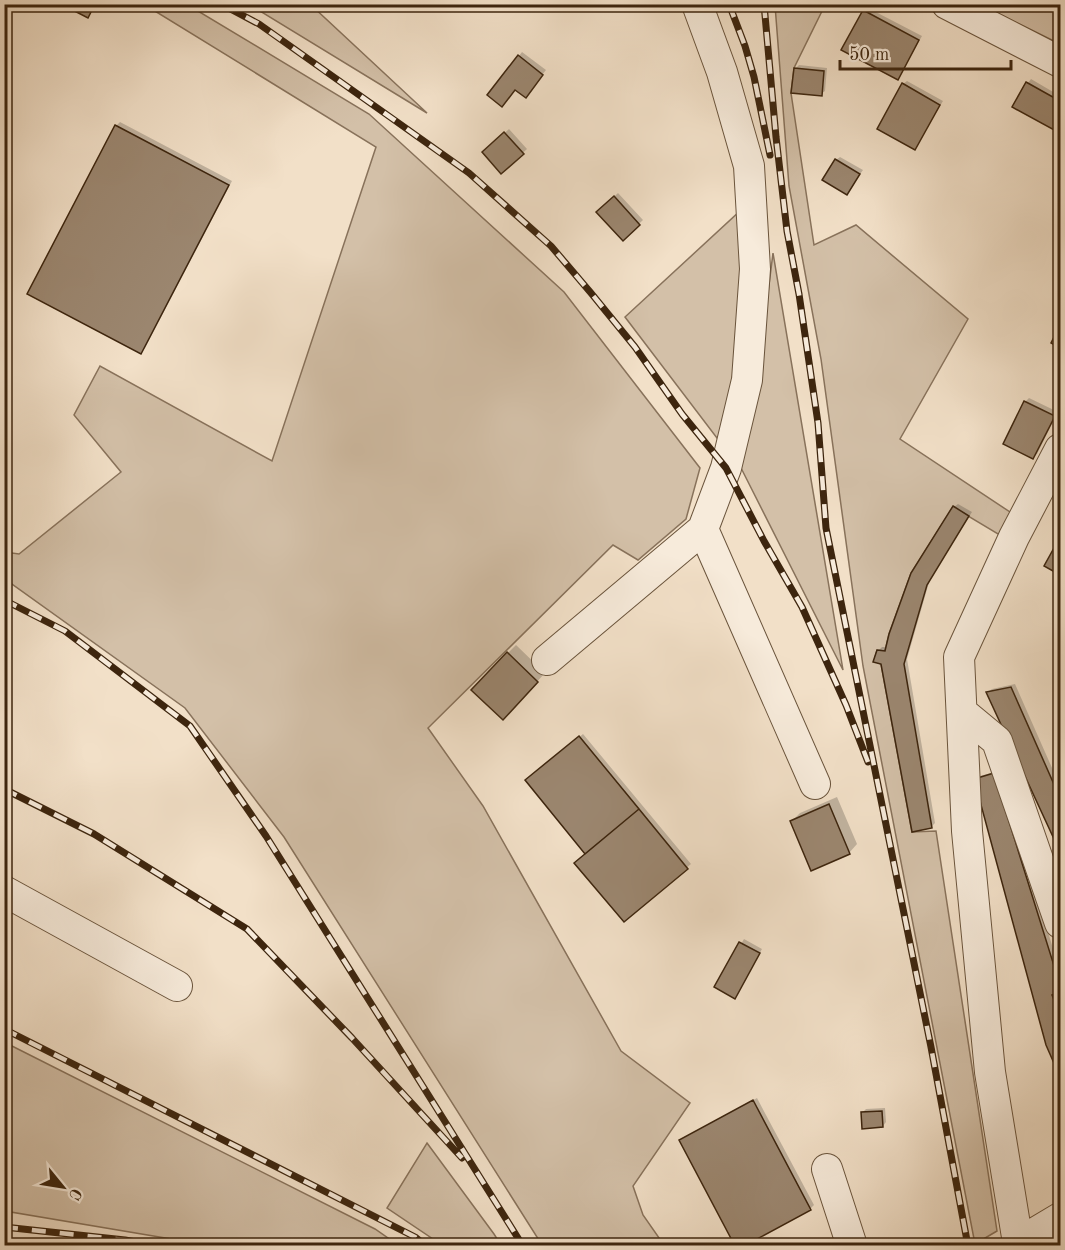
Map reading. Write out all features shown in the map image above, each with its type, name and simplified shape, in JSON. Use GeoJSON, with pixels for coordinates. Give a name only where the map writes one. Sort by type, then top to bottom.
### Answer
{"type":"FeatureCollection","features":[{"type":"Feature","properties":{"kind":"street"},"geometry":{"type":"LineString","coordinates":[[547,660],[704,529],[726,468],[747,380],[755,269],[749,166],[722,72],[697,4]]}},
{"type":"Feature","properties":{"kind":"street"},"geometry":{"type":"LineString","coordinates":[[947,4],[1060,62]]}},
{"type":"Feature","properties":{"kind":"street"},"geometry":{"type":"LineString","coordinates":[[1015,1244],[990,1072],[967,831],[959,657],[1014,537],[1060,449]]}},
{"type":"Feature","properties":{"kind":"street"},"geometry":{"type":"LineString","coordinates":[[704,529],[814,784]]}},
{"type":"Feature","properties":{"kind":"street"},"geometry":{"type":"LineString","coordinates":[[962,711],[997,741],[1060,923]]}},
{"type":"Feature","properties":{"kind":"street"},"geometry":{"type":"LineString","coordinates":[[4,891],[177,986]]}},
{"type":"Feature","properties":{"kind":"street"},"geometry":{"type":"LineString","coordinates":[[827,1169],[852,1245]]}},
{"type":"Feature","properties":{"kind":"street"},"geometry":{"type":"LineString","coordinates":[[1015,1244],[1060,1218]]}},
{"type":"Feature","properties":{"kind":"street"},"geometry":{"type":"LineString","coordinates":[[1015,1244],[1060,1245]]}},
{"type":"Feature","properties":{"kind":"shaded area"},"geometry":{"type":"Polygon","coordinates":[[[145,5],[188,5],[369,114],[564,292],[700,468],[686,519],[638,560],[613,545],[428,728],[483,806],[621,1051],[690,1103],[633,1186],[643,1215],[664,1245],[542,1245],[284,837],[185,708],[5,579],[5,552],[19,554],[121,472],[74,415],[100,366],[272,461],[376,147],[145,5]]]}},
{"type":"Feature","properties":{"kind":"shaded area"},"geometry":{"type":"Polygon","coordinates":[[[250,5],[311,5],[427,113],[250,5]]]}},
{"type":"Feature","properties":{"kind":"shaded area"},"geometry":{"type":"Polygon","coordinates":[[[775,5],[825,5],[794,68],[791,93],[814,245],[856,225],[968,319],[900,439],[1013,514],[1003,537],[953,507],[911,573],[885,651],[877,650],[874,661],[881,664],[912,832],[936,831],[997,1231],[975,1244],[863,666],[821,359],[789,186],[775,5]]]}},
{"type":"Feature","properties":{"kind":"shaded area"},"geometry":{"type":"Polygon","coordinates":[[[981,5],[1060,5],[1060,44],[981,5]]]}},
{"type":"Feature","properties":{"kind":"shaded area"},"geometry":{"type":"Polygon","coordinates":[[[740,211],[743,322],[720,442],[625,317],[740,211]]]}},
{"type":"Feature","properties":{"kind":"shaded area"},"geometry":{"type":"Polygon","coordinates":[[[773,253],[843,670],[737,460],[757,381],[773,253]]]}},
{"type":"Feature","properties":{"kind":"shaded area"},"geometry":{"type":"Polygon","coordinates":[[[4,1042],[375,1229],[398,1245],[207,1245],[5,1211],[4,1042]]]}},
{"type":"Feature","properties":{"kind":"shaded area"},"geometry":{"type":"Polygon","coordinates":[[[427,1143],[501,1245],[442,1245],[387,1208],[427,1143]]]}},
{"type":"Feature","properties":{"kind":"building"},"geometry":{"type":"Polygon","coordinates":[[[61,4],[95,4],[88,18],[61,4]]]}},
{"type":"Feature","properties":{"kind":"building"},"geometry":{"type":"Polygon","coordinates":[[[863,10],[919,40],[898,80],[841,50],[863,10]]]}},
{"type":"Feature","properties":{"kind":"building"},"geometry":{"type":"Polygon","coordinates":[[[518,55],[543,75],[526,98],[515,90],[502,107],[487,95],[518,55]]]}},
{"type":"Feature","properties":{"kind":"building"},"geometry":{"type":"Polygon","coordinates":[[[794,68],[824,71],[822,96],[791,93],[794,68]]]}},
{"type":"Feature","properties":{"kind":"building"},"geometry":{"type":"Polygon","coordinates":[[[1026,82],[1060,101],[1060,123],[1056,131],[1012,107],[1026,82]]]}},
{"type":"Feature","properties":{"kind":"building"},"geometry":{"type":"Polygon","coordinates":[[[902,83],[940,105],[915,150],[877,129],[902,83]]]}},
{"type":"Feature","properties":{"kind":"building"},"geometry":{"type":"Polygon","coordinates":[[[115,125],[229,185],[141,354],[27,294],[115,125]]]}},
{"type":"Feature","properties":{"kind":"building"},"geometry":{"type":"Polygon","coordinates":[[[504,132],[524,154],[501,174],[482,152],[504,132]]]}},
{"type":"Feature","properties":{"kind":"building"},"geometry":{"type":"Polygon","coordinates":[[[835,159],[860,174],[847,195],[822,180],[835,159]]]}},
{"type":"Feature","properties":{"kind":"building"},"geometry":{"type":"Polygon","coordinates":[[[614,196],[640,225],[623,241],[596,212],[614,196]]]}},
{"type":"Feature","properties":{"kind":"building"},"geometry":{"type":"Polygon","coordinates":[[[1060,325],[1060,348],[1051,343],[1060,325]]]}},
{"type":"Feature","properties":{"kind":"building"},"geometry":{"type":"Polygon","coordinates":[[[1024,401],[1055,416],[1033,459],[1003,444],[1024,401]]]}},
{"type":"Feature","properties":{"kind":"building"},"geometry":{"type":"Polygon","coordinates":[[[953,506],[969,516],[927,585],[904,664],[932,828],[912,832],[881,664],[873,662],[877,650],[885,651],[911,573],[953,506]]]}},
{"type":"Feature","properties":{"kind":"building"},"geometry":{"type":"Polygon","coordinates":[[[1060,537],[1060,575],[1044,566],[1060,537]]]}},
{"type":"Feature","properties":{"kind":"building"},"geometry":{"type":"Polygon","coordinates":[[[507,652],[538,682],[503,720],[471,690],[507,652]]]}},
{"type":"Feature","properties":{"kind":"building"},"geometry":{"type":"Polygon","coordinates":[[[1011,687],[1060,798],[1060,852],[986,692],[1011,687]]]}},
{"type":"Feature","properties":{"kind":"building"},"geometry":{"type":"Polygon","coordinates":[[[579,736],[639,809],[585,854],[525,780],[579,736]]]}},
{"type":"Feature","properties":{"kind":"building"},"geometry":{"type":"Polygon","coordinates":[[[994,773],[1060,985],[1060,992],[1052,995],[1060,1015],[1060,1077],[1046,1045],[974,779],[994,773]]]}},
{"type":"Feature","properties":{"kind":"building"},"geometry":{"type":"Polygon","coordinates":[[[829,804],[850,854],[811,871],[790,821],[829,804]]]}},
{"type":"Feature","properties":{"kind":"building"},"geometry":{"type":"Polygon","coordinates":[[[639,809],[688,869],[624,922],[574,863],[639,809]]]}},
{"type":"Feature","properties":{"kind":"building"},"geometry":{"type":"Polygon","coordinates":[[[739,942],[760,953],[735,999],[714,987],[739,942]]]}},
{"type":"Feature","properties":{"kind":"building"},"geometry":{"type":"Polygon","coordinates":[[[753,1100],[811,1210],[744,1246],[735,1246],[679,1140],[753,1100]]]}},
{"type":"Feature","properties":{"kind":"building"},"geometry":{"type":"Polygon","coordinates":[[[882,1111],[883,1127],[862,1129],[861,1112],[882,1111]]]}},
{"type":"Feature","properties":{"kind":"railway"},"geometry":{"type":"LineString","coordinates":[[221,4],[259,24],[469,173],[551,246],[635,347],[682,414],[726,468],[802,607],[846,705],[868,762]]}},
{"type":"Feature","properties":{"kind":"railway"},"geometry":{"type":"LineString","coordinates":[[729,4],[754,77],[770,155]]}},
{"type":"Feature","properties":{"kind":"railway"},"geometry":{"type":"LineString","coordinates":[[764,4],[787,231],[799,294],[818,423],[826,528],[931,1047],[968,1246]]}},
{"type":"Feature","properties":{"kind":"railway"},"geometry":{"type":"LineString","coordinates":[[4,600],[65,631],[190,726],[266,836],[523,1246]]}},
{"type":"Feature","properties":{"kind":"railway"},"geometry":{"type":"LineString","coordinates":[[4,789],[94,834],[247,929],[352,1038],[462,1158]]}},
{"type":"Feature","properties":{"kind":"railway"},"geometry":{"type":"LineString","coordinates":[[4,1029],[415,1237],[426,1246]]}},
{"type":"Feature","properties":{"kind":"railway"},"geometry":{"type":"LineString","coordinates":[[4,1227],[125,1240],[156,1246]]}}]}
